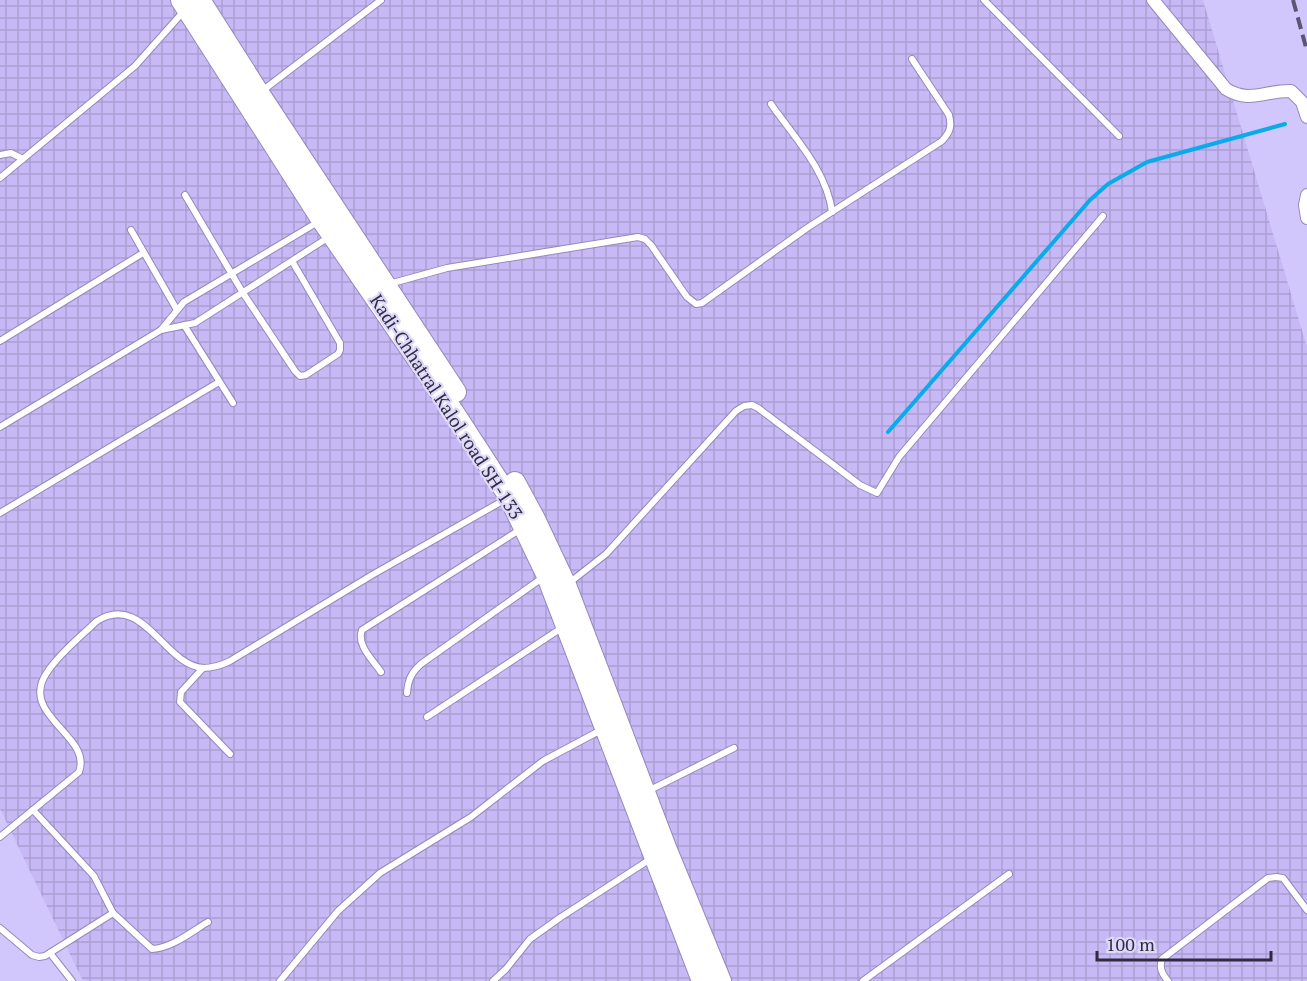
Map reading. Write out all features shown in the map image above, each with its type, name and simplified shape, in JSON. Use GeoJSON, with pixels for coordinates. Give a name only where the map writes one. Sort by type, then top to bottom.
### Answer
{"type":"FeatureCollection","features":[{"type":"Feature","properties":{"kind":"main road","name":"Kadi-Chhatral Kalol road SH-133"},"geometry":{"type":"LineString","coordinates":[[189,3],[259,93],[520,490],[536,519],[721,981]]}},
{"type":"Feature","properties":{"kind":"main road","name":"Kadi-Chhatral Kalol road SH-133"},"geometry":{"type":"LineString","coordinates":[[189,3],[327,227],[457,417],[509,497],[524,527],[557,576],[566,625],[702,981]]}},
{"type":"Feature","properties":{"kind":"street"},"geometry":{"type":"LineString","coordinates":[[1154,0],[1226,88],[1235,95],[1247,98],[1291,91],[1302,102],[1307,117]]}},
{"type":"Feature","properties":{"kind":"street"},"geometry":{"type":"LineString","coordinates":[[1307,195],[1305,205],[1307,218]]}},
{"type":"Feature","properties":{"kind":"lane"},"geometry":{"type":"LineString","coordinates":[[259,93],[381,0]]}},
{"type":"Feature","properties":{"kind":"lane"},"geometry":{"type":"LineString","coordinates":[[984,0],[1119,136]]}},
{"type":"Feature","properties":{"kind":"lane"},"geometry":{"type":"LineString","coordinates":[[0,178],[135,66],[189,3]]}},
{"type":"Feature","properties":{"kind":"lane"},"geometry":{"type":"LineString","coordinates":[[386,285],[447,268],[638,237],[645,239],[651,245],[687,297],[696,304],[702,303],[832,212],[942,141],[950,132],[949,115],[912,59]]}},
{"type":"Feature","properties":{"kind":"lane"},"geometry":{"type":"LineString","coordinates":[[771,104],[818,172],[829,194],[832,212]]}},
{"type":"Feature","properties":{"kind":"lane"},"geometry":{"type":"LineString","coordinates":[[0,155],[11,153],[23,159]]}},
{"type":"Feature","properties":{"kind":"lane"},"geometry":{"type":"LineString","coordinates":[[185,195],[243,292],[300,376],[306,375],[338,354],[340,343],[292,261]]}},
{"type":"Feature","properties":{"kind":"lane"},"geometry":{"type":"LineString","coordinates":[[407,693],[408,681],[412,672],[421,664],[557,576],[606,554],[726,422],[744,406],[752,405],[758,408],[860,485],[877,493],[899,457],[1103,216]]}},
{"type":"Feature","properties":{"kind":"lane"},"geometry":{"type":"LineString","coordinates":[[160,330],[195,323],[292,261],[327,227]]}},
{"type":"Feature","properties":{"kind":"lane"},"geometry":{"type":"LineString","coordinates":[[0,427],[160,330],[184,302],[233,273],[327,227]]}},
{"type":"Feature","properties":{"kind":"lane"},"geometry":{"type":"LineString","coordinates":[[131,230],[177,310]]}},
{"type":"Feature","properties":{"kind":"lane"},"geometry":{"type":"LineString","coordinates":[[0,341],[143,254]]}},
{"type":"Feature","properties":{"kind":"lane"},"geometry":{"type":"LineString","coordinates":[[184,325],[233,403]]}},
{"type":"Feature","properties":{"kind":"lane"},"geometry":{"type":"LineString","coordinates":[[0,513],[219,382]]}},
{"type":"Feature","properties":{"kind":"lane"},"geometry":{"type":"LineString","coordinates":[[0,837],[79,772],[82,765],[77,748],[53,722],[43,707],[42,682],[47,671],[97,621],[116,613],[128,615],[191,665],[203,668],[216,667],[230,661],[372,575],[509,497]]}},
{"type":"Feature","properties":{"kind":"lane"},"geometry":{"type":"LineString","coordinates":[[381,672],[362,644],[360,636],[362,630],[524,527]]}},
{"type":"Feature","properties":{"kind":"lane"},"geometry":{"type":"LineString","coordinates":[[426,717],[566,625]]}},
{"type":"Feature","properties":{"kind":"lane"},"geometry":{"type":"LineString","coordinates":[[203,668],[181,692],[180,702],[230,754]]}},
{"type":"Feature","properties":{"kind":"lane"},"geometry":{"type":"LineString","coordinates":[[280,981],[338,911],[380,873],[471,817],[543,761],[606,728]]}},
{"type":"Feature","properties":{"kind":"lane"},"geometry":{"type":"LineString","coordinates":[[645,792],[734,748]]}},
{"type":"Feature","properties":{"kind":"lane"},"geometry":{"type":"LineString","coordinates":[[33,810],[94,876],[113,913],[152,949],[160,949],[169,945],[208,922]]}},
{"type":"Feature","properties":{"kind":"lane"},"geometry":{"type":"LineString","coordinates":[[493,981],[506,969],[530,939],[561,916],[655,856]]}},
{"type":"Feature","properties":{"kind":"lane"},"geometry":{"type":"LineString","coordinates":[[863,981],[1009,874]]}},
{"type":"Feature","properties":{"kind":"lane"},"geometry":{"type":"LineString","coordinates":[[1168,981],[1161,969],[1162,959],[1268,878],[1283,878],[1307,910]]}},
{"type":"Feature","properties":{"kind":"lane"},"geometry":{"type":"LineString","coordinates":[[0,928],[32,955],[39,957],[50,953],[113,913]]}},
{"type":"Feature","properties":{"kind":"lane"},"geometry":{"type":"LineString","coordinates":[[50,953],[72,981]]}},
{"type":"Feature","properties":{"kind":"shaded area"},"geometry":{"type":"Polygon","coordinates":[[[0,0],[1203,0],[1307,347],[1307,981],[83,981],[0,809],[0,0]]]}},
{"type":"Feature","properties":{"kind":"waterway"},"geometry":{"type":"LineString","coordinates":[[888,432],[1090,200],[1108,184],[1147,162],[1285,124]]}},
{"type":"Feature","properties":{"kind":"railway"},"geometry":{"type":"LineString","coordinates":[[1293,0],[1307,51]]}}]}
